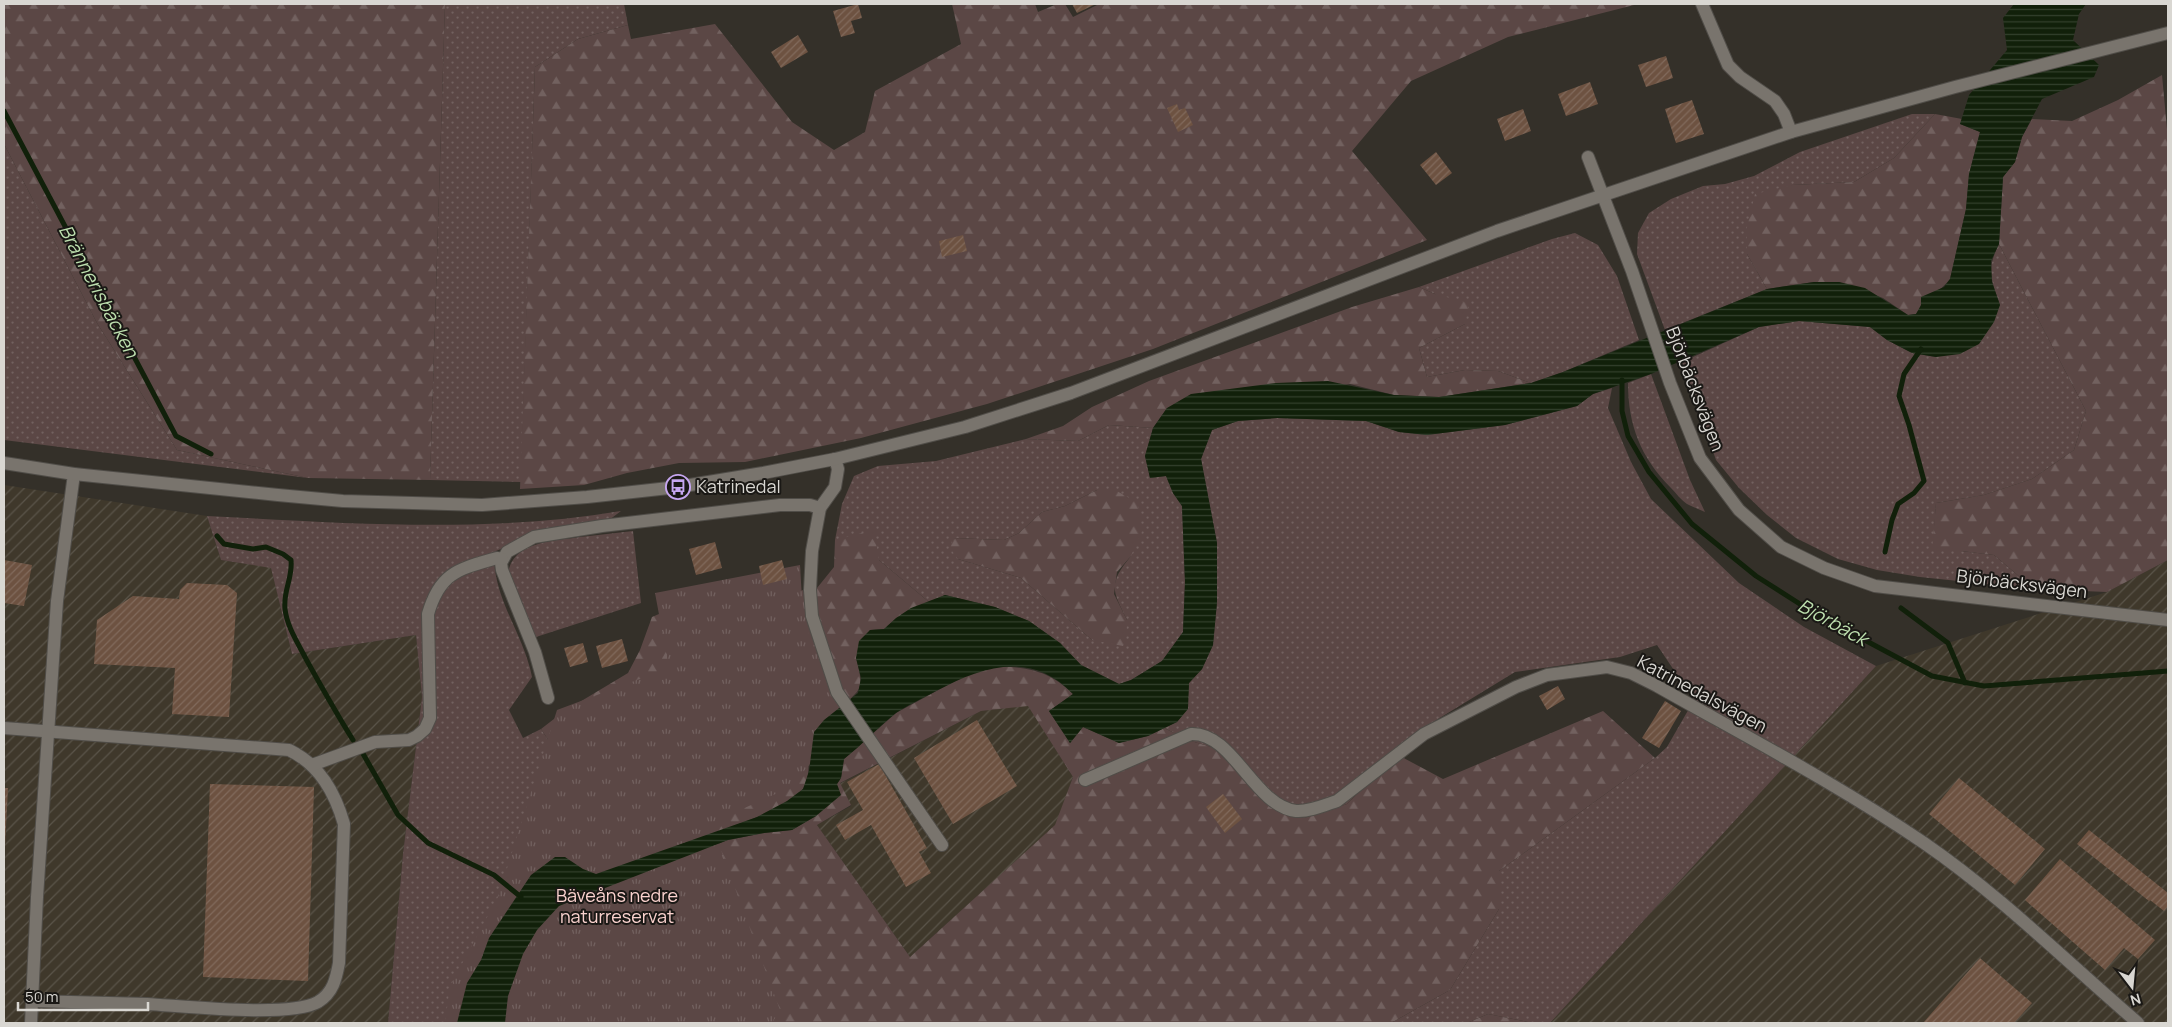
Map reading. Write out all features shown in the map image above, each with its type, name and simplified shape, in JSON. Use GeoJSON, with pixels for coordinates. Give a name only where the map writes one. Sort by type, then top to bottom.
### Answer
{"type":"FeatureCollection","features":[{"type":"Feature","properties":{"kind":"street"},"geometry":{"type":"LineString","coordinates":[[1702,4],[1728,65],[1740,78],[1775,101],[1784,114],[1792,132]]}},
{"type":"Feature","properties":{"kind":"street"},"geometry":{"type":"LineString","coordinates":[[4,463],[74,474],[343,501],[482,505],[587,497],[678,487],[835,459],[965,426],[1071,394],[1488,235],[1792,132],[2103,48],[2168,33]]}},
{"type":"Feature","properties":{"kind":"street","name":"Björbäcksvägen"},"geometry":{"type":"LineString","coordinates":[[1588,157],[1653,328],[1670,383],[1700,458],[1739,510],[1781,547],[1824,568],[1876,586],[2168,620]]}},
{"type":"Feature","properties":{"kind":"street"},"geometry":{"type":"LineString","coordinates":[[835,459],[838,469],[835,487],[820,508],[812,551],[810,590],[812,616],[837,692],[942,845]]}},
{"type":"Feature","properties":{"kind":"street"},"geometry":{"type":"LineString","coordinates":[[31,1023],[57,601],[74,474]]}},
{"type":"Feature","properties":{"kind":"street"},"geometry":{"type":"LineString","coordinates":[[548,698],[536,652],[502,570],[502,559],[513,547],[534,537],[602,526],[780,506],[810,504],[820,508]]}},
{"type":"Feature","properties":{"kind":"street"},"geometry":{"type":"LineString","coordinates":[[312,765],[375,742],[409,740],[425,729],[430,718],[428,614],[433,598],[440,586],[455,571],[498,558],[502,559]]}},
{"type":"Feature","properties":{"kind":"street","name":"Katrinedalsvägen"},"geometry":{"type":"LineString","coordinates":[[1085,780],[1191,734],[1200,734],[1214,741],[1275,804],[1297,811],[1322,806],[1337,801],[1424,734],[1516,688],[1547,675],[1606,668],[1623,671],[1657,686],[1828,783],[1925,844],[1998,901],[2138,1023]]}},
{"type":"Feature","properties":{"kind":"street"},"geometry":{"type":"LineString","coordinates":[[4,728],[273,747],[289,750],[302,756],[312,765],[331,788],[344,824],[339,963],[335,983],[328,994],[317,1002],[298,1007],[271,1009],[32,1001]]}},
{"type":"Feature","properties":{"kind":"shaded area"},"geometry":{"type":"Polygon","coordinates":[[[2014,4],[2086,4],[2079,14],[2073,40],[2099,65],[2094,77],[2042,99],[2022,137],[2015,162],[2003,177],[1999,244],[1991,261],[1992,282],[2000,305],[1994,322],[1979,344],[1960,354],[1936,357],[1912,353],[1887,340],[1870,327],[1799,321],[1759,327],[1651,374],[1593,394],[1577,406],[1505,425],[1427,435],[1399,432],[1366,421],[1277,418],[1238,421],[1212,430],[1201,459],[1217,543],[1217,602],[1213,645],[1202,669],[1189,683],[1188,709],[1177,722],[1148,736],[1119,743],[1083,727],[1070,743],[1049,711],[1073,694],[1057,680],[1040,671],[1024,667],[989,669],[954,682],[896,713],[844,759],[841,778],[837,784],[841,795],[816,816],[792,830],[728,840],[559,906],[537,930],[523,954],[508,996],[505,1023],[457,1023],[467,983],[481,960],[489,938],[531,875],[555,857],[565,857],[583,869],[596,874],[757,817],[787,801],[803,789],[809,771],[814,732],[824,720],[858,693],[861,678],[856,658],[859,641],[870,630],[884,629],[911,608],[945,595],[995,607],[1029,621],[1060,643],[1081,665],[1119,684],[1131,680],[1162,661],[1183,632],[1185,582],[1182,506],[1173,493],[1166,476],[1150,478],[1145,456],[1153,428],[1167,408],[1191,394],[1276,383],[1328,381],[1394,395],[1439,397],[1531,383],[1563,372],[1767,289],[1814,282],[1839,282],[1865,288],[1908,315],[1916,314],[1921,305],[1921,297],[1944,287],[1950,279],[1966,209],[1969,174],[1980,132],[1960,124],[1969,95],[2007,50],[2003,18],[2014,4]]]}},
{"type":"Feature","properties":{"kind":"shaded area"},"geometry":{"type":"Polygon","coordinates":[[[4,485],[207,516],[221,560],[271,567],[292,654],[416,635],[422,697],[403,854],[388,1023],[4,1023],[4,485]]]}},
{"type":"Feature","properties":{"kind":"shaded area"},"geometry":{"type":"Polygon","coordinates":[[[2168,560],[2168,1023],[1550,1023],[1876,666],[2107,592],[2168,560]]]}},
{"type":"Feature","properties":{"kind":"shaded area"},"geometry":{"type":"Polygon","coordinates":[[[1028,705],[1073,777],[1056,825],[910,957],[817,825],[851,806],[839,784],[981,711],[1028,705]]]}},
{"type":"Feature","properties":{"kind":"green space"},"geometry":{"type":"Polygon","coordinates":[[[4,4],[445,4],[430,480],[308,478],[177,450],[97,323],[4,144],[4,4]]]}},
{"type":"Feature","properties":{"kind":"green space"},"geometry":{"type":"Polygon","coordinates":[[[445,4],[624,4],[628,25],[578,39],[535,67],[521,482],[430,480],[445,4]]]}},
{"type":"Feature","properties":{"kind":"green space"},"geometry":{"type":"Polygon","coordinates":[[[952,4],[1035,4],[1038,12],[1057,4],[1065,4],[1073,17],[1099,4],[1638,4],[1508,37],[1411,81],[1352,151],[1427,240],[1153,349],[987,404],[861,438],[745,462],[679,463],[627,473],[584,485],[520,489],[535,67],[578,39],[628,25],[631,39],[715,24],[792,122],[834,150],[865,132],[875,91],[961,44],[952,4]]]}},
{"type":"Feature","properties":{"kind":"green space"},"geometry":{"type":"Polygon","coordinates":[[[2162,75],[2168,140],[2168,560],[2107,592],[2034,589],[1994,555],[1961,551],[1932,551],[1936,503],[1984,495],[2032,479],[2074,450],[2086,411],[1999,244],[2003,177],[2015,162],[2022,137],[2032,119],[2072,121],[2118,100],[2162,75]]]}},
{"type":"Feature","properties":{"kind":"green space"},"geometry":{"type":"Polygon","coordinates":[[[1912,114],[1935,114],[1894,158],[1854,182],[1792,185],[1747,254],[1767,289],[1665,330],[1637,254],[1638,233],[1649,213],[1671,199],[1703,186],[1725,184],[1754,176],[1800,152],[1912,114]]]}},
{"type":"Feature","properties":{"kind":"green space"},"geometry":{"type":"Polygon","coordinates":[[[1935,114],[1962,119],[1960,124],[1980,132],[1969,174],[1966,209],[1950,279],[1946,284],[1916,314],[1908,315],[1883,298],[1839,282],[1814,282],[1767,289],[1747,254],[1747,227],[1755,194],[1792,185],[1854,182],[1894,158],[1935,114]]]}},
{"type":"Feature","properties":{"kind":"green space"},"geometry":{"type":"Polygon","coordinates":[[[4,144],[97,323],[177,450],[308,478],[4,440],[4,144]]]}},
{"type":"Feature","properties":{"kind":"green space"},"geometry":{"type":"Polygon","coordinates":[[[1575,233],[1598,245],[1617,276],[1639,340],[1563,372],[1531,383],[1498,371],[1465,370],[1427,377],[1419,348],[1465,324],[1435,294],[1419,287],[1552,239],[1575,233]]]}},
{"type":"Feature","properties":{"kind":"green space"},"geometry":{"type":"Polygon","coordinates":[[[1999,244],[2086,411],[2074,450],[2032,479],[1984,495],[1936,503],[1933,551],[1961,551],[1994,555],[2034,589],[1920,577],[1877,570],[1838,559],[1796,538],[1767,515],[1739,488],[1716,460],[1682,362],[1759,327],[1799,321],[1870,327],[1887,340],[1912,353],[1936,357],[2000,305],[1991,274],[1992,261],[1999,244]]]}},
{"type":"Feature","properties":{"kind":"green space"},"geometry":{"type":"Polygon","coordinates":[[[1419,287],[1435,294],[1469,303],[1465,324],[1419,348],[1427,377],[1465,370],[1498,371],[1531,383],[1439,397],[1394,395],[1350,384],[1167,408],[1153,428],[1109,425],[1078,441],[1026,439],[1063,426],[1092,407],[1149,381],[1352,307],[1419,287]]]}},
{"type":"Feature","properties":{"kind":"green space"},"geometry":{"type":"Polygon","coordinates":[[[1651,374],[1690,480],[1705,512],[1687,504],[1661,477],[1644,453],[1638,440],[1630,413],[1628,383],[1651,374]]]}},
{"type":"Feature","properties":{"kind":"green space"},"geometry":{"type":"Polygon","coordinates":[[[1612,388],[1608,408],[1631,462],[1651,499],[1739,583],[1804,627],[1876,666],[1550,1023],[1533,1023],[1488,1014],[1467,1023],[1391,1023],[1450,990],[1499,909],[1499,871],[1655,758],[1667,747],[1694,700],[1657,645],[1620,657],[1515,672],[1425,727],[1347,804],[1304,818],[1270,806],[1218,749],[1191,741],[1164,728],[1177,722],[1187,709],[1189,683],[1202,669],[1213,645],[1217,602],[1217,543],[1201,459],[1212,430],[1238,421],[1277,418],[1366,421],[1399,432],[1427,435],[1505,425],[1577,406],[1593,394],[1612,388]]]}},
{"type":"Feature","properties":{"kind":"green space"},"geometry":{"type":"Polygon","coordinates":[[[1109,425],[1153,428],[1145,456],[1150,478],[1166,476],[1173,493],[1182,506],[1185,582],[1183,632],[1162,661],[1131,680],[1119,684],[1081,665],[1060,643],[1029,621],[995,607],[945,595],[929,602],[879,560],[835,540],[842,504],[854,476],[878,466],[936,461],[1026,439],[1078,441],[1109,425]],[[1097,490],[1065,506],[1042,512],[1019,533],[1004,540],[953,538],[958,559],[1021,578],[1092,640],[1127,620],[1118,601],[1115,587],[1119,574],[1131,556],[1097,490]]]}},
{"type":"Feature","properties":{"kind":"green space"},"geometry":{"type":"Polygon","coordinates":[[[1097,490],[1115,490],[1138,503],[1142,531],[1131,556],[1117,572],[1114,594],[1127,620],[1126,640],[1123,646],[1092,640],[1021,578],[958,559],[950,548],[953,538],[1004,540],[1019,533],[1042,512],[1065,506],[1097,490]]]}},
{"type":"Feature","properties":{"kind":"green space"},"geometry":{"type":"Polygon","coordinates":[[[621,511],[609,520],[554,527],[496,551],[495,568],[498,584],[529,663],[532,677],[509,710],[523,738],[541,729],[553,747],[457,1023],[388,1023],[403,854],[422,697],[416,635],[292,654],[271,568],[221,560],[207,516],[362,524],[466,525],[570,518],[621,511]]]}},
{"type":"Feature","properties":{"kind":"green space"},"geometry":{"type":"Polygon","coordinates":[[[874,530],[879,560],[929,602],[905,613],[884,629],[870,630],[856,658],[860,677],[859,688],[832,718],[812,747],[805,786],[790,800],[777,808],[694,841],[553,747],[541,729],[563,712],[628,673],[640,650],[652,617],[703,595],[785,593],[817,588],[834,567],[835,540],[874,530]]]}},
{"type":"Feature","properties":{"kind":"green space"},"geometry":{"type":"Polygon","coordinates":[[[633,531],[641,603],[536,637],[508,574],[511,563],[517,555],[526,549],[547,542],[633,531]]]}},
{"type":"Feature","properties":{"kind":"green space","name":"Bäveåns nedre naturreservat"},"geometry":{"type":"Polygon","coordinates":[[[800,565],[802,599],[810,641],[849,720],[789,788],[711,823],[780,1010],[772,1023],[445,1023],[450,986],[498,897],[557,710],[669,668],[655,593],[800,565]]]}},
{"type":"Feature","properties":{"kind":"green space"},"geometry":{"type":"Polygon","coordinates":[[[999,666],[1039,672],[1056,680],[1073,694],[1049,711],[1070,743],[1083,727],[1119,743],[1148,736],[1164,728],[1191,741],[1218,749],[1270,806],[1304,818],[1347,804],[1398,755],[1443,779],[1603,711],[1655,758],[1499,871],[1499,909],[1450,990],[1391,1023],[505,1023],[681,858],[728,840],[792,830],[816,816],[841,778],[844,759],[896,713],[966,675],[999,666]],[[1028,706],[981,711],[840,783],[851,805],[817,825],[910,957],[1055,825],[1073,777],[1028,706]]]}},
{"type":"Feature","properties":{"kind":"green space"},"geometry":{"type":"Polygon","coordinates":[[[1488,1014],[1533,1023],[1467,1023],[1488,1014]]]}},
{"type":"Feature","properties":{"kind":"building"},"geometry":{"type":"Polygon","coordinates":[[[858,4],[862,18],[851,21],[855,33],[841,37],[833,11],[858,4]]]}},
{"type":"Feature","properties":{"kind":"building"},"geometry":{"type":"Polygon","coordinates":[[[1072,4],[1096,4],[1077,13],[1072,4]]]}},
{"type":"Feature","properties":{"kind":"building"},"geometry":{"type":"Polygon","coordinates":[[[798,35],[808,52],[781,68],[771,52],[798,35]]]}},
{"type":"Feature","properties":{"kind":"building"},"geometry":{"type":"Polygon","coordinates":[[[1666,56],[1673,78],[1646,87],[1638,65],[1666,56]]]}},
{"type":"Feature","properties":{"kind":"building"},"geometry":{"type":"Polygon","coordinates":[[[1590,82],[1598,104],[1566,116],[1558,94],[1590,82]]]}},
{"type":"Feature","properties":{"kind":"building"},"geometry":{"type":"Polygon","coordinates":[[[1692,100],[1704,134],[1676,143],[1665,109],[1692,100]]]}},
{"type":"Feature","properties":{"kind":"building"},"geometry":{"type":"Polygon","coordinates":[[[1177,104],[1179,110],[1185,108],[1193,125],[1178,132],[1167,108],[1177,104]]]}},
{"type":"Feature","properties":{"kind":"building"},"geometry":{"type":"Polygon","coordinates":[[[1523,109],[1531,131],[1505,141],[1497,119],[1523,109]]]}},
{"type":"Feature","properties":{"kind":"building"},"geometry":{"type":"Polygon","coordinates":[[[1436,152],[1452,173],[1436,185],[1420,165],[1436,152]]]}},
{"type":"Feature","properties":{"kind":"building"},"geometry":{"type":"Polygon","coordinates":[[[963,235],[967,251],[942,257],[939,241],[963,235]]]}},
{"type":"Feature","properties":{"kind":"building"},"geometry":{"type":"Polygon","coordinates":[[[715,542],[722,568],[696,575],[689,549],[715,542]]]}},
{"type":"Feature","properties":{"kind":"building"},"geometry":{"type":"Polygon","coordinates":[[[4,560],[32,565],[24,606],[4,603],[4,560]]]}},
{"type":"Feature","properties":{"kind":"building"},"geometry":{"type":"Polygon","coordinates":[[[782,560],[787,579],[763,585],[759,566],[782,560]]]}},
{"type":"Feature","properties":{"kind":"building"},"geometry":{"type":"Polygon","coordinates":[[[187,583],[227,585],[237,593],[229,717],[172,714],[175,668],[94,664],[97,620],[133,596],[179,599],[180,590],[187,583]]]}},
{"type":"Feature","properties":{"kind":"building"},"geometry":{"type":"Polygon","coordinates":[[[622,639],[628,661],[602,668],[596,646],[622,639]]]}},
{"type":"Feature","properties":{"kind":"building"},"geometry":{"type":"Polygon","coordinates":[[[583,643],[588,662],[570,667],[564,648],[583,643]]]}},
{"type":"Feature","properties":{"kind":"building"},"geometry":{"type":"Polygon","coordinates":[[[1558,686],[1565,699],[1547,710],[1539,696],[1558,686]]]}},
{"type":"Feature","properties":{"kind":"building"},"geometry":{"type":"Polygon","coordinates":[[[1665,701],[1681,711],[1659,748],[1642,738],[1665,701]]]}},
{"type":"Feature","properties":{"kind":"building"},"geometry":{"type":"Polygon","coordinates":[[[977,720],[1017,786],[953,824],[914,758],[977,720]]]}},
{"type":"Feature","properties":{"kind":"building"},"geometry":{"type":"Polygon","coordinates":[[[879,764],[927,848],[919,852],[931,873],[906,887],[871,825],[845,840],[836,825],[863,810],[847,782],[879,764]]]}},
{"type":"Feature","properties":{"kind":"building"},"geometry":{"type":"Polygon","coordinates":[[[1959,778],[2045,849],[2015,885],[1929,814],[1959,778]]]}},
{"type":"Feature","properties":{"kind":"building"},"geometry":{"type":"Polygon","coordinates":[[[210,784],[314,787],[308,981],[203,977],[210,784]]]}},
{"type":"Feature","properties":{"kind":"building"},"geometry":{"type":"Polygon","coordinates":[[[4,788],[8,788],[5,846],[4,846],[4,788]]]}},
{"type":"Feature","properties":{"kind":"building"},"geometry":{"type":"Polygon","coordinates":[[[1223,794],[1242,819],[1225,833],[1206,807],[1223,794]]]}},
{"type":"Feature","properties":{"kind":"building"},"geometry":{"type":"Polygon","coordinates":[[[2089,830],[2168,893],[2168,906],[2164,911],[2077,844],[2089,830]]]}},
{"type":"Feature","properties":{"kind":"building"},"geometry":{"type":"Polygon","coordinates":[[[2060,859],[2155,940],[2138,959],[2124,948],[2105,970],[2025,900],[2060,859]]]}},
{"type":"Feature","properties":{"kind":"building"},"geometry":{"type":"Polygon","coordinates":[[[1980,958],[2032,1003],[2014,1023],[1923,1023],[1980,958]]]}},
{"type":"Feature","properties":{"kind":"waterway","name":"Brännerisbäcken"},"geometry":{"type":"LineString","coordinates":[[4,111],[176,436],[211,454]]}},
{"type":"Feature","properties":{"kind":"waterway"},"geometry":{"type":"LineString","coordinates":[[1885,552],[1892,520],[1898,504],[1914,493],[1924,481],[1899,396],[1904,374],[1921,349]]}},
{"type":"Feature","properties":{"kind":"waterway","name":"Björbäck"},"geometry":{"type":"LineString","coordinates":[[1622,380],[1622,411],[1628,436],[1649,472],[1692,524],[1756,576],[1814,613],[1932,676],[1984,686],[2168,671]]}},
{"type":"Feature","properties":{"kind":"waterway","name":"Brännerisbäcken"},"geometry":{"type":"LineString","coordinates":[[217,536],[224,544],[253,549],[266,547],[283,554],[291,560],[291,573],[285,602],[288,622],[306,659],[353,740]]}},
{"type":"Feature","properties":{"kind":"waterway"},"geometry":{"type":"LineString","coordinates":[[1901,608],[1948,643],[1965,683]]}},
{"type":"Feature","properties":{"kind":"waterway"},"geometry":{"type":"LineString","coordinates":[[362,752],[398,815],[428,843],[494,875],[521,897]]}},
{"type":"Feature","properties":{"kind":"place","name":"Katrinedal"},"geometry":{"type":"Point","coordinates":[678,487]}}]}
